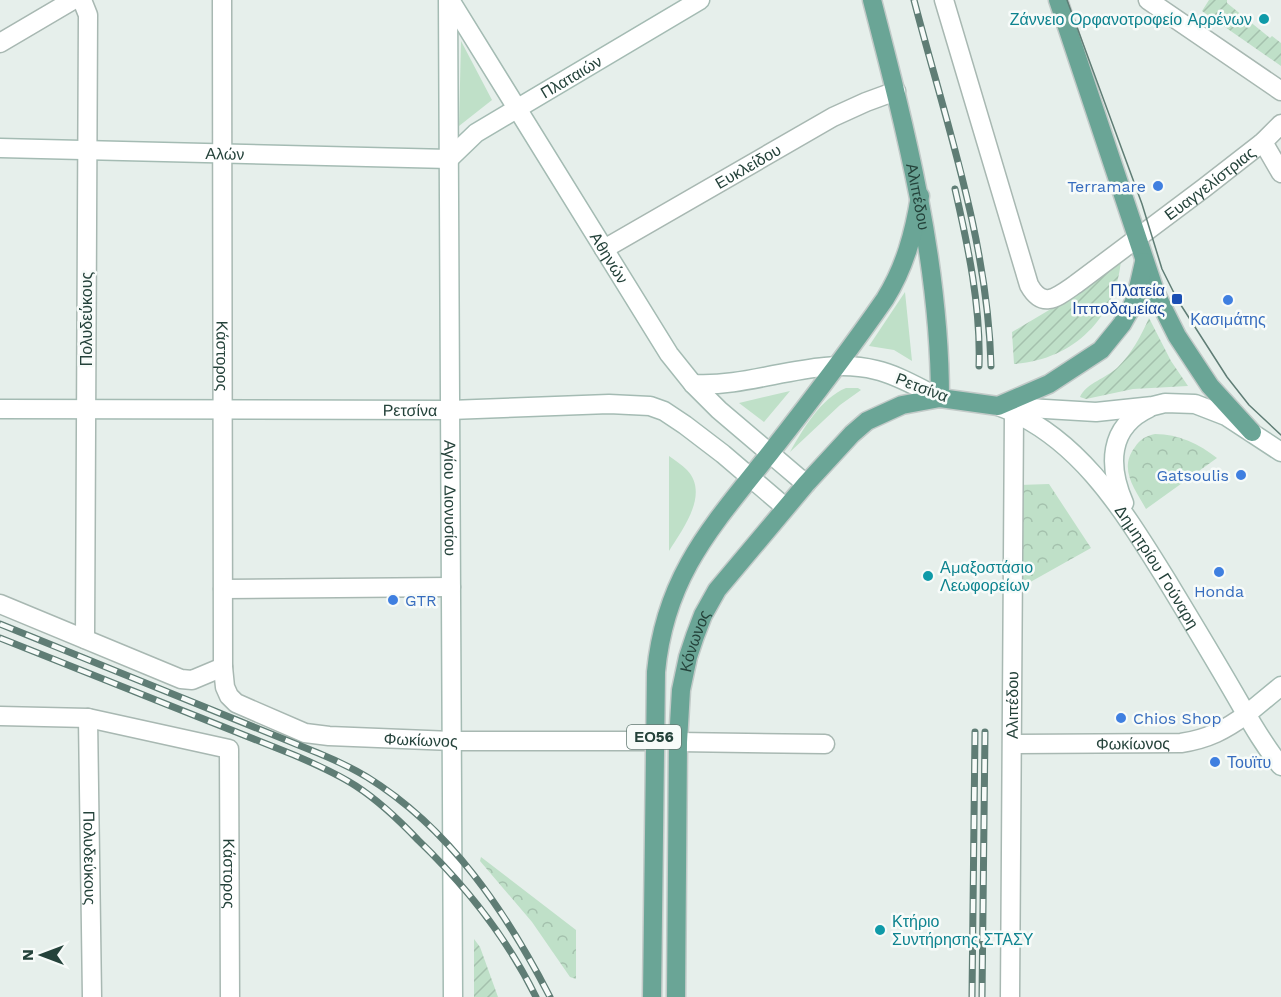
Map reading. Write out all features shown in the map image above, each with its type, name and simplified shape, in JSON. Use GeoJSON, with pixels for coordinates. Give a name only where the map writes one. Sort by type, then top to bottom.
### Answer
{"type":"FeatureCollection","features":[{"type":"Feature","properties":{"kind":"main road","name":"Αλιπέδου"},"geometry":{"type":"LineString","coordinates":[[872,0],[920,196],[938,331],[940,398]]}},
{"type":"Feature","properties":{"kind":"main road"},"geometry":{"type":"LineString","coordinates":[[1058,0],[1144,262],[1161,306],[1192,360],[1221,401],[1252,432]]}},
{"type":"Feature","properties":{"kind":"main road","name":"Κόνωνος"},"geometry":{"type":"LineString","coordinates":[[652,997],[654,741],[658,653],[671,601],[685,569],[704,537],[863,330],[896,282],[912,234],[920,196]]}},
{"type":"Feature","properties":{"kind":"main road"},"geometry":{"type":"LineString","coordinates":[[1006,409],[1101,350],[1122,324],[1131,308],[1136,297],[1144,262]]}},
{"type":"Feature","properties":{"kind":"main road","name":"Κόνωνος"},"geometry":{"type":"LineString","coordinates":[[676,997],[678,742],[681,690],[688,657],[703,615],[727,577],[785,507],[852,434],[867,421],[902,405],[940,398]]}},
{"type":"Feature","properties":{"kind":"main road","name":"Ρετσίνα"},"geometry":{"type":"LineString","coordinates":[[940,398],[1006,409]]}},
{"type":"Feature","properties":{"kind":"street"},"geometry":{"type":"LineString","coordinates":[[0,43],[73,0]]}},
{"type":"Feature","properties":{"kind":"street","name":"Πολυδεύκους"},"geometry":{"type":"LineString","coordinates":[[82,0],[88,15],[85,639]]}},
{"type":"Feature","properties":{"kind":"street","name":"Κάστορος"},"geometry":{"type":"LineString","coordinates":[[222,0],[223,667]]}},
{"type":"Feature","properties":{"kind":"street","name":"Αθηνών"},"geometry":{"type":"LineString","coordinates":[[449,0],[663,345],[693,384],[719,410],[806,484]]}},
{"type":"Feature","properties":{"kind":"street","name":"Αγίου Διονυσίου"},"geometry":{"type":"LineString","coordinates":[[449,0],[453,997]]}},
{"type":"Feature","properties":{"kind":"street","name":"Πλαταιών"},"geometry":{"type":"LineString","coordinates":[[449,159],[476,132],[699,0]]}},
{"type":"Feature","properties":{"kind":"street","name":"Ευαγγελίστριας"},"geometry":{"type":"LineString","coordinates":[[944,0],[1029,285],[1035,295],[1042,299],[1049,300],[1076,285],[1263,142],[1281,124]]}},
{"type":"Feature","properties":{"kind":"street"},"geometry":{"type":"LineString","coordinates":[[1148,0],[1281,91]]}},
{"type":"Feature","properties":{"kind":"street","name":"Ευκλείδου"},"geometry":{"type":"LineString","coordinates":[[604,249],[833,117],[896,91]]}},
{"type":"Feature","properties":{"kind":"street"},"geometry":{"type":"LineString","coordinates":[[1263,142],[1281,173]]}},
{"type":"Feature","properties":{"kind":"street","name":"Αλών"},"geometry":{"type":"LineString","coordinates":[[0,148],[449,159]]}},
{"type":"Feature","properties":{"kind":"street","name":"Ρετσίνα"},"geometry":{"type":"LineString","coordinates":[[693,384],[723,384],[834,367],[877,370],[940,398]]}},
{"type":"Feature","properties":{"kind":"street","name":"Ρετσίνα"},"geometry":{"type":"LineString","coordinates":[[1006,409],[1096,412],[1165,403],[1195,404],[1226,417],[1281,452]]}},
{"type":"Feature","properties":{"kind":"street","name":"Ρετσίνα"},"geometry":{"type":"LineString","coordinates":[[0,409],[450,410],[609,404],[650,406],[664,411],[685,425],[785,507]]}},
{"type":"Feature","properties":{"kind":"street"},"geometry":{"type":"LineString","coordinates":[[1134,526],[1115,481],[1114,452],[1124,428],[1140,412],[1153,406]]}},
{"type":"Feature","properties":{"kind":"street","name":"Δημητρίου Γούναρη"},"geometry":{"type":"LineString","coordinates":[[1006,409],[1033,422],[1084,463],[1111,494],[1134,526],[1280,767]]}},
{"type":"Feature","properties":{"kind":"street","name":"Αλιπέδου"},"geometry":{"type":"LineString","coordinates":[[1006,409],[1012,744],[1010,997]]}},
{"type":"Feature","properties":{"kind":"street"},"geometry":{"type":"LineString","coordinates":[[223,589],[451,587]]}},
{"type":"Feature","properties":{"kind":"street"},"geometry":{"type":"LineString","coordinates":[[0,604],[181,679],[192,680],[223,667]]}},
{"type":"Feature","properties":{"kind":"street","name":"Φωκίωνος"},"geometry":{"type":"LineString","coordinates":[[223,667],[225,687],[229,696],[236,703],[305,733],[452,741],[654,741]]}},
{"type":"Feature","properties":{"kind":"street","name":"Φωκίωνος"},"geometry":{"type":"LineString","coordinates":[[1012,744],[1181,743],[1206,738],[1217,734],[1281,687]]}},
{"type":"Feature","properties":{"kind":"street"},"geometry":{"type":"LineString","coordinates":[[0,716],[88,718]]}},
{"type":"Feature","properties":{"kind":"street","name":"Πολυδεύκους"},"geometry":{"type":"LineString","coordinates":[[88,718],[92,997]]}},
{"type":"Feature","properties":{"kind":"street","name":"Κάστορος"},"geometry":{"type":"LineString","coordinates":[[88,718],[229,749],[230,997]]}},
{"type":"Feature","properties":{"kind":"street"},"geometry":{"type":"LineString","coordinates":[[678,742],[825,744]]}},
{"type":"Feature","properties":{"kind":"green space"},"geometry":{"type":"Polygon","coordinates":[[[1209,0],[1227,0],[1227,3],[1270,38],[1272,36],[1281,43],[1281,66],[1202,11],[1209,0]]]}},
{"type":"Feature","properties":{"kind":"green space"},"geometry":{"type":"Polygon","coordinates":[[[461,41],[492,100],[459,126],[461,41]]]}},
{"type":"Feature","properties":{"kind":"green space"},"geometry":{"type":"Polygon","coordinates":[[[1121,260],[1110,300],[1101,317],[1088,332],[1072,345],[1055,354],[1035,361],[1014,364],[1012,332],[1076,294],[1121,260]]]}},
{"type":"Feature","properties":{"kind":"green space"},"geometry":{"type":"Polygon","coordinates":[[[905,292],[912,361],[894,350],[869,346],[905,292]]]}},
{"type":"Feature","properties":{"kind":"green space"},"geometry":{"type":"Polygon","coordinates":[[[1149,318],[1171,361],[1188,386],[1133,389],[1086,399],[1080,397],[1087,388],[1123,362],[1136,344],[1149,318]]]}},
{"type":"Feature","properties":{"kind":"green space"},"geometry":{"type":"Polygon","coordinates":[[[846,388],[861,390],[840,405],[790,452],[807,424],[821,407],[846,388]]]}},
{"type":"Feature","properties":{"kind":"green space"},"geometry":{"type":"Polygon","coordinates":[[[790,391],[764,422],[739,403],[790,391]]]}},
{"type":"Feature","properties":{"kind":"green space"},"geometry":{"type":"Polygon","coordinates":[[[1155,434],[1188,441],[1217,458],[1146,509],[1130,479],[1128,463],[1130,455],[1139,442],[1155,434]]]}},
{"type":"Feature","properties":{"kind":"green space"},"geometry":{"type":"Polygon","coordinates":[[[669,456],[687,470],[696,490],[692,512],[669,551],[669,456]]]}},
{"type":"Feature","properties":{"kind":"green space"},"geometry":{"type":"Polygon","coordinates":[[[1049,484],[1091,548],[1025,585],[1020,581],[1019,485],[1049,484]]]}},
{"type":"Feature","properties":{"kind":"green space"},"geometry":{"type":"Polygon","coordinates":[[[481,857],[576,930],[576,979],[570,977],[532,922],[480,861],[481,857]]]}},
{"type":"Feature","properties":{"kind":"green space"},"geometry":{"type":"Polygon","coordinates":[[[474,939],[480,947],[498,997],[474,997],[474,939]]]}},
{"type":"Feature","properties":{"kind":"tram line"},"geometry":{"type":"LineString","coordinates":[[1067,0],[1142,204],[1162,269],[1177,299],[1227,377],[1249,405],[1281,435]]}},
{"type":"Feature","properties":{"kind":"railway"},"geometry":{"type":"LineString","coordinates":[[914,0],[963,181],[973,227],[988,319],[991,366]]}},
{"type":"Feature","properties":{"kind":"railway"},"geometry":{"type":"LineString","coordinates":[[955,189],[976,299],[979,366]]}},
{"type":"Feature","properties":{"kind":"railway"},"geometry":{"type":"LineString","coordinates":[[0,624],[318,753],[367,777],[425,821],[474,875],[515,934],[550,997]]}},
{"type":"Feature","properties":{"kind":"railway"},"geometry":{"type":"LineString","coordinates":[[0,638],[294,755],[356,786],[396,818],[469,894],[499,934],[536,997]]}},
{"type":"Feature","properties":{"kind":"railway"},"geometry":{"type":"LineString","coordinates":[[972,997],[975,732]]}},
{"type":"Feature","properties":{"kind":"railway"},"geometry":{"type":"LineString","coordinates":[[982,997],[985,732]]}},
{"type":"Feature","properties":{"kind":"place","name":"Ζάννειο Ορφανοτροφείο Αρρένων"},"geometry":{"type":"Point","coordinates":[1264,19]}},
{"type":"Feature","properties":{"kind":"place","name":"Terramare"},"geometry":{"type":"Point","coordinates":[1158,186]}},
{"type":"Feature","properties":{"kind":"place","name":"Πλατεία Ιπποδαμείας"},"geometry":{"type":"Point","coordinates":[1177,299]}},
{"type":"Feature","properties":{"kind":"place","name":"Κασιμάτης"},"geometry":{"type":"Point","coordinates":[1228,300]}},
{"type":"Feature","properties":{"kind":"place","name":"Gatsoulis"},"geometry":{"type":"Point","coordinates":[1241,475]}},
{"type":"Feature","properties":{"kind":"place","name":"Honda"},"geometry":{"type":"Point","coordinates":[1219,572]}},
{"type":"Feature","properties":{"kind":"place","name":"Αμαξοστάσιο Λεωφορείων"},"geometry":{"type":"Point","coordinates":[928,576]}},
{"type":"Feature","properties":{"kind":"place","name":"GTR"},"geometry":{"type":"Point","coordinates":[393,600]}},
{"type":"Feature","properties":{"kind":"place","name":"Chios Shop"},"geometry":{"type":"Point","coordinates":[1121,718]}},
{"type":"Feature","properties":{"kind":"place","name":"Τουϊτυ"},"geometry":{"type":"Point","coordinates":[1215,762]}},
{"type":"Feature","properties":{"kind":"place","name":"Κτήριο Συντήρησης ΣΤΑΣΥ"},"geometry":{"type":"Point","coordinates":[880,930]}}]}
